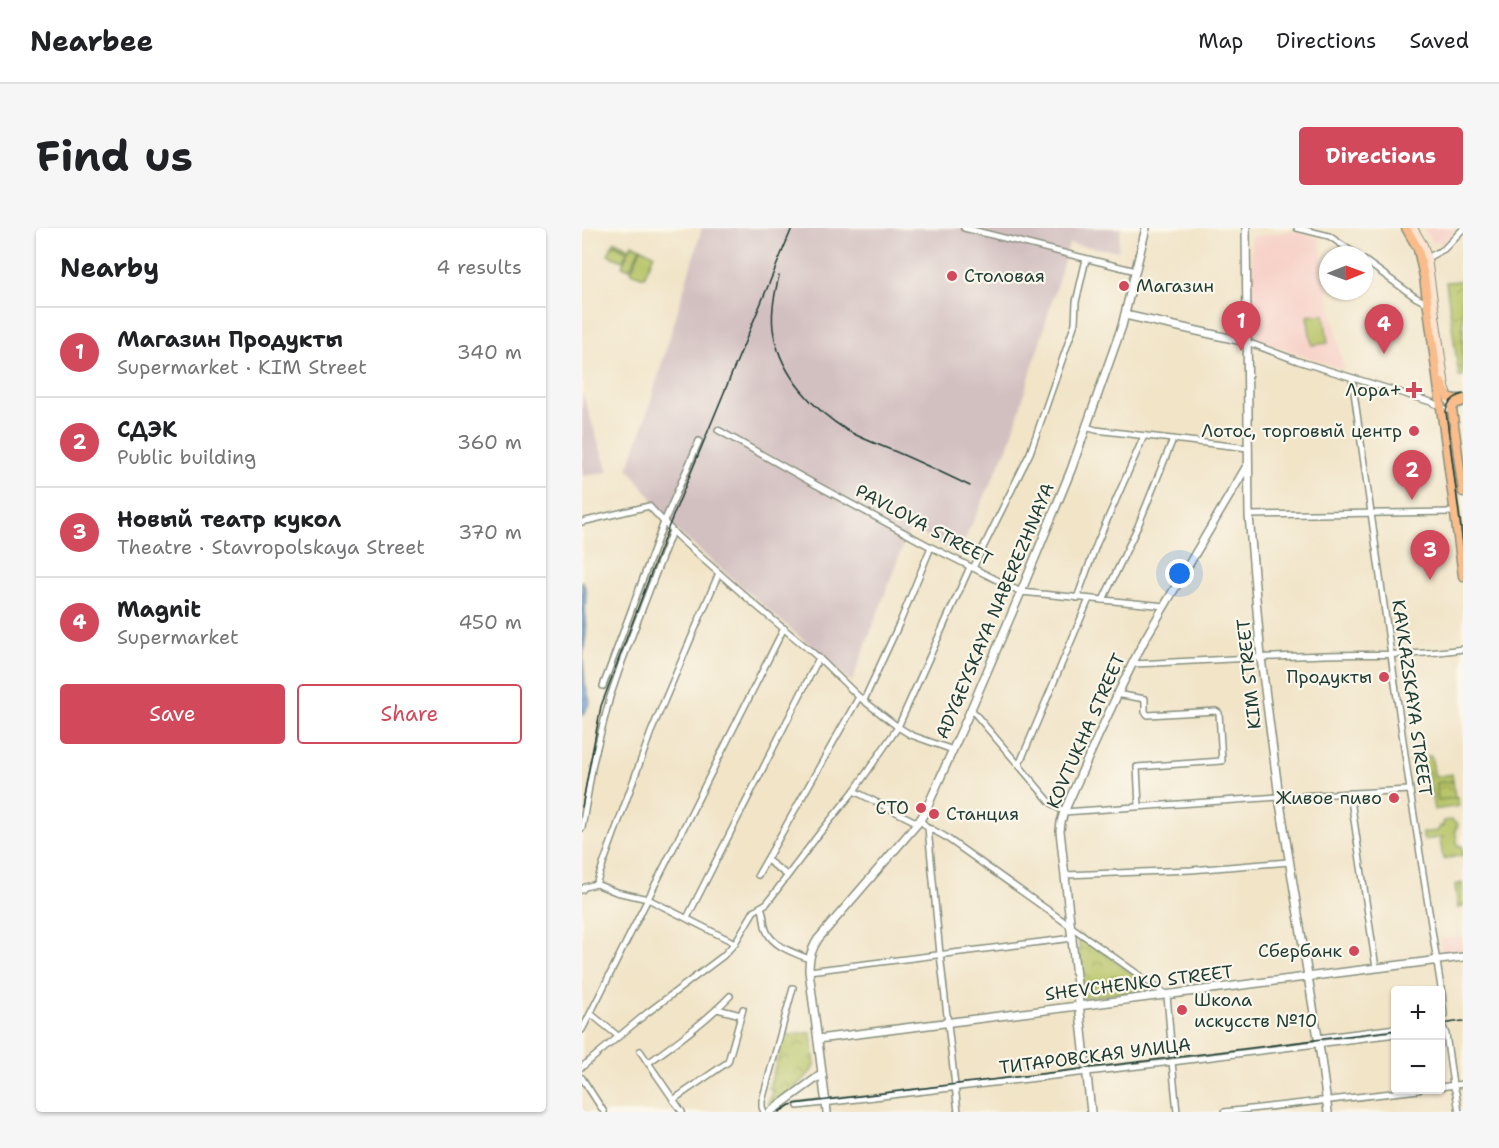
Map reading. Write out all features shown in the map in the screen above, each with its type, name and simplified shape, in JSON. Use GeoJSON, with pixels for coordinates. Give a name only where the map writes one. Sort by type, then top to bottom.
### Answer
{"type":"FeatureCollection","features":[{"type":"Feature","properties":{"kind":"main road"},"geometry":{"type":"LineString","coordinates":[[1406,228],[1420,254],[1463,576]]}},
{"type":"Feature","properties":{"kind":"main road"},"geometry":{"type":"LineString","coordinates":[[1413,228],[1423,245],[1427,258],[1445,387],[1452,409],[1463,492]]}},
{"type":"Feature","properties":{"kind":"main road"},"geometry":{"type":"LineString","coordinates":[[1434,350],[1442,384],[1448,397],[1463,400]]}},
{"type":"Feature","properties":{"kind":"main road"},"geometry":{"type":"LineString","coordinates":[[1452,409],[1455,404],[1463,400]]}},
{"type":"Feature","properties":{"kind":"street"},"geometry":{"type":"LineString","coordinates":[[964,228],[1136,271]]}},
{"type":"Feature","properties":{"kind":"street","name":"ADYGEYSKAYA NABEREZHNAYA"},"geometry":{"type":"LineString","coordinates":[[827,1112],[809,971],[811,951],[818,939],[919,821],[953,750],[1071,470],[1125,315],[1146,228]]}},
{"type":"Feature","properties":{"kind":"street","name":"KIM STREET"},"geometry":{"type":"LineString","coordinates":[[1246,228],[1249,515],[1261,658],[1279,797],[1328,1112]]}},
{"type":"Feature","properties":{"kind":"street"},"geometry":{"type":"LineString","coordinates":[[1297,228],[1329,236],[1344,246]]}},
{"type":"Feature","properties":{"kind":"street"},"geometry":{"type":"LineString","coordinates":[[1427,258],[1444,249],[1463,230]]}},
{"type":"Feature","properties":{"kind":"street"},"geometry":{"type":"LineString","coordinates":[[582,1066],[723,956],[735,943],[754,911],[767,903],[854,791],[898,727],[972,568],[1030,453],[1075,323],[1076,302],[1086,259]]}},
{"type":"Feature","properties":{"kind":"street"},"geometry":{"type":"LineString","coordinates":[[1373,267],[1428,304]]}},
{"type":"Feature","properties":{"kind":"street"},"geometry":{"type":"LineString","coordinates":[[1125,315],[1247,342],[1298,361],[1452,409]]}},
{"type":"Feature","properties":{"kind":"street","name":"KAVKAZSKAYA STREET"},"geometry":{"type":"LineString","coordinates":[[1352,378],[1390,654],[1440,986]]}},
{"type":"Feature","properties":{"kind":"street"},"geometry":{"type":"LineString","coordinates":[[1086,427],[1248,448]]}},
{"type":"Feature","properties":{"kind":"street","name":"PAVLOVA STREET"},"geometry":{"type":"LineString","coordinates":[[718,430],[932,547],[1021,592],[1166,606]]}},
{"type":"Feature","properties":{"kind":"street"},"geometry":{"type":"LineString","coordinates":[[1077,598],[1097,543],[1144,436]]}},
{"type":"Feature","properties":{"kind":"street"},"geometry":{"type":"LineString","coordinates":[[1103,600],[1138,526],[1173,439]]}},
{"type":"Feature","properties":{"kind":"street"},"geometry":{"type":"LineString","coordinates":[[603,686],[664,522],[699,441]]}},
{"type":"Feature","properties":{"kind":"street","name":"KOVTUKHA STREET"},"geometry":{"type":"LineString","coordinates":[[1091,1112],[1060,831],[1064,812],[1116,694],[1248,463]]}},
{"type":"Feature","properties":{"kind":"street"},"geometry":{"type":"LineString","coordinates":[[582,522],[649,506],[672,531],[819,658],[862,699],[911,735],[953,750]]}},
{"type":"Feature","properties":{"kind":"street"},"geometry":{"type":"LineString","coordinates":[[1249,515],[1455,512]]}},
{"type":"Feature","properties":{"kind":"street"},"geometry":{"type":"LineString","coordinates":[[582,828],[593,763],[610,697],[672,531]]}},
{"type":"Feature","properties":{"kind":"street"},"geometry":{"type":"LineString","coordinates":[[758,875],[862,699],[900,622],[932,547]]}},
{"type":"Feature","properties":{"kind":"street"},"geometry":{"type":"LineString","coordinates":[[596,884],[651,732],[719,573]]}},
{"type":"Feature","properties":{"kind":"street"},"geometry":{"type":"LineString","coordinates":[[1019,765],[1089,599]]}},
{"type":"Feature","properties":{"kind":"street"},"geometry":{"type":"LineString","coordinates":[[582,1030],[784,628]]}},
{"type":"Feature","properties":{"kind":"street"},"geometry":{"type":"LineString","coordinates":[[1132,664],[1463,649]]}},
{"type":"Feature","properties":{"kind":"street"},"geometry":{"type":"LineString","coordinates":[[687,918],[819,658]]}},
{"type":"Feature","properties":{"kind":"street"},"geometry":{"type":"LineString","coordinates":[[1116,694],[1145,699],[1146,715],[1216,711],[1219,713],[1222,761],[1137,767],[1139,806]]}},
{"type":"Feature","properties":{"kind":"street"},"geometry":{"type":"LineString","coordinates":[[971,710],[1050,802],[1064,812],[1410,790]]}},
{"type":"Feature","properties":{"kind":"street"},"geometry":{"type":"LineString","coordinates":[[854,791],[919,821],[928,828],[958,1112]]}},
{"type":"Feature","properties":{"kind":"street"},"geometry":{"type":"LineString","coordinates":[[1350,794],[1376,968]]}},
{"type":"Feature","properties":{"kind":"street"},"geometry":{"type":"LineString","coordinates":[[930,829],[944,836],[1167,995],[1177,1112]]}},
{"type":"Feature","properties":{"kind":"street"},"geometry":{"type":"LineString","coordinates":[[767,860],[788,875]]}},
{"type":"Feature","properties":{"kind":"street"},"geometry":{"type":"LineString","coordinates":[[1065,875],[1191,870],[1289,862]]}},
{"type":"Feature","properties":{"kind":"street"},"geometry":{"type":"LineString","coordinates":[[583,888],[596,884],[616,892],[648,899],[735,943]]}},
{"type":"Feature","properties":{"kind":"street"},"geometry":{"type":"LineString","coordinates":[[761,908],[764,912],[767,932],[777,945],[809,959]]}},
{"type":"Feature","properties":{"kind":"street"},"geometry":{"type":"LineString","coordinates":[[809,971],[1073,938]]}},
{"type":"Feature","properties":{"kind":"street","name":"SHEVCHENKO STREET"},"geometry":{"type":"LineString","coordinates":[[818,1039],[1463,957]]}},
{"type":"Feature","properties":{"kind":"street"},"geometry":{"type":"LineString","coordinates":[[764,1112],[762,1101],[793,988]]}},
{"type":"Feature","properties":{"kind":"street"},"geometry":{"type":"LineString","coordinates":[[648,1063],[689,1034],[730,996]]}},
{"type":"Feature","properties":{"kind":"street"},"geometry":{"type":"LineString","coordinates":[[673,1100],[728,1062],[742,1012],[717,1009]]}},
{"type":"Feature","properties":{"kind":"street"},"geometry":{"type":"LineString","coordinates":[[591,1014],[618,1036]]}},
{"type":"Feature","properties":{"kind":"street","name":"ТИТАРОВСКАЯ УЛИЦА"},"geometry":{"type":"LineString","coordinates":[[1318,1041],[1391,1029]]}},
{"type":"Feature","properties":{"kind":"street","name":"KAVKAZSKAYA STREET"},"geometry":{"type":"LineString","coordinates":[[1445,1032],[1459,1112]]}},
{"type":"Feature","properties":{"kind":"street","name":"ТИТАРОВСКАЯ УЛИЦА"},"geometry":{"type":"LineString","coordinates":[[798,1107],[1086,1073],[1172,1059],[1318,1041],[1391,1034]]}},
{"type":"Feature","properties":{"kind":"street"},"geometry":{"type":"LineString","coordinates":[[640,1051],[682,1112]]}},
{"type":"Feature","properties":{"kind":"street"},"geometry":{"type":"LineString","coordinates":[[770,1112],[822,1074]]}},
{"type":"Feature","properties":{"kind":"street"},"geometry":{"type":"LineString","coordinates":[[582,1078],[604,1112]]}},
{"type":"Feature","properties":{"kind":"street"},"geometry":{"type":"LineString","coordinates":[[1445,1086],[1463,1084]]}},
{"type":"Feature","properties":{"kind":"street"},"geometry":{"type":"LineString","coordinates":[[1224,1112],[1391,1093]]}},
{"type":"Feature","properties":{"kind":"shaded area"},"geometry":{"type":"Polygon","coordinates":[[[702,228],[1121,228],[1118,251],[1069,244],[1010,442],[958,554],[910,527],[852,682],[678,532],[628,468],[644,424],[702,228]]]}},
{"type":"Feature","properties":{"kind":"shaded area"},"geometry":{"type":"Polygon","coordinates":[[[1422,228],[1458,228],[1440,248],[1440,242],[1433,243],[1422,228]]]}},
{"type":"Feature","properties":{"kind":"shaded area"},"geometry":{"type":"Polygon","coordinates":[[[1293,231],[1319,239],[1319,300],[1330,300],[1344,370],[1253,338],[1251,237],[1293,231]]]}},
{"type":"Feature","properties":{"kind":"shaded area"},"geometry":{"type":"Polygon","coordinates":[[[582,392],[608,472],[582,476],[582,392]]]}},
{"type":"Feature","properties":{"kind":"shaded area"},"geometry":{"type":"Polygon","coordinates":[[[1463,936],[1463,951],[1442,953],[1440,939],[1463,936]]]}},
{"type":"Feature","properties":{"kind":"green space"},"geometry":{"type":"Polygon","coordinates":[[[615,241],[630,248],[632,244],[640,248],[630,269],[622,266],[629,251],[614,244],[615,241]]]}},
{"type":"Feature","properties":{"kind":"green space"},"geometry":{"type":"Polygon","coordinates":[[[613,244],[627,251],[623,261],[608,255],[613,244]]]}},
{"type":"Feature","properties":{"kind":"green space"},"geometry":{"type":"Polygon","coordinates":[[[641,248],[654,254],[644,277],[631,272],[641,248]]]}},
{"type":"Feature","properties":{"kind":"green space"},"geometry":{"type":"Polygon","coordinates":[[[1463,281],[1463,377],[1459,377],[1446,282],[1463,281]]]}},
{"type":"Feature","properties":{"kind":"green space"},"geometry":{"type":"Polygon","coordinates":[[[1324,314],[1328,343],[1312,345],[1307,316],[1324,314]]]}},
{"type":"Feature","properties":{"kind":"green space"},"geometry":{"type":"Polygon","coordinates":[[[1431,756],[1435,777],[1452,774],[1453,781],[1436,784],[1438,800],[1457,797],[1459,806],[1434,810],[1428,771],[1414,773],[1411,759],[1431,756]]]}},
{"type":"Feature","properties":{"kind":"green space"},"geometry":{"type":"Polygon","coordinates":[[[1453,781],[1455,798],[1438,800],[1436,783],[1453,781]]]}},
{"type":"Feature","properties":{"kind":"green space"},"geometry":{"type":"Polygon","coordinates":[[[1452,820],[1458,825],[1455,830],[1458,846],[1462,846],[1463,855],[1443,859],[1440,838],[1444,837],[1424,840],[1422,833],[1438,831],[1440,826],[1443,827],[1443,821],[1452,820]]]}},
{"type":"Feature","properties":{"kind":"green space"},"geometry":{"type":"Polygon","coordinates":[[[1462,883],[1463,907],[1458,908],[1455,885],[1462,883]]]}},
{"type":"Feature","properties":{"kind":"green space"},"geometry":{"type":"Polygon","coordinates":[[[1078,934],[1154,989],[1084,998],[1078,934]]]}},
{"type":"Feature","properties":{"kind":"green space"},"geometry":{"type":"Polygon","coordinates":[[[811,1032],[815,1065],[801,1082],[770,1106],[768,1103],[773,1090],[769,1088],[784,1036],[811,1032]]]}},
{"type":"Feature","properties":{"kind":"water"},"geometry":{"type":"Polygon","coordinates":[[[582,580],[586,591],[586,633],[583,657],[585,683],[590,702],[582,717],[582,580]]]}},
{"type":"Feature","properties":{"kind":"tram line"},"geometry":{"type":"LineString","coordinates":[[1463,394],[1452,400],[1446,412],[1463,545]]}},
{"type":"Feature","properties":{"kind":"tram line"},"geometry":{"type":"LineString","coordinates":[[1445,1023],[1463,1021]]}},
{"type":"Feature","properties":{"kind":"tram line"},"geometry":{"type":"LineString","coordinates":[[779,1112],[795,1104],[1391,1031]]}},
{"type":"Feature","properties":{"kind":"railway"},"geometry":{"type":"LineString","coordinates":[[582,807],[601,706],[668,528],[792,228]]}},
{"type":"Feature","properties":{"kind":"railway"},"geometry":{"type":"LineString","coordinates":[[779,276],[773,306],[774,335],[784,364],[801,390],[823,413],[848,431],[970,486]]}},
{"type":"Feature","properties":{"kind":"place","name":"Столовая"},"geometry":{"type":"Point","coordinates":[952,276]}},
{"type":"Feature","properties":{"kind":"place","name":"Магазин"},"geometry":{"type":"Point","coordinates":[1124,286]}},
{"type":"Feature","properties":{"kind":"place","name":"Магазин Продукты"},"geometry":{"type":"Point","coordinates":[1241,351]}},
{"type":"Feature","properties":{"kind":"place","name":"Magnit"},"geometry":{"type":"Point","coordinates":[1384,354]}},
{"type":"Feature","properties":{"kind":"place","name":"Лора+"},"geometry":{"type":"Point","coordinates":[1414,390]}},
{"type":"Feature","properties":{"kind":"place","name":"Лотос, торговый центр"},"geometry":{"type":"Point","coordinates":[1414,431]}},
{"type":"Feature","properties":{"kind":"place","name":"СДЭК"},"geometry":{"type":"Point","coordinates":[1412,500]}},
{"type":"Feature","properties":{"kind":"place","name":"Новый театр кукол"},"geometry":{"type":"Point","coordinates":[1430,580]}},
{"type":"Feature","properties":{"kind":"place","name":"Продукты"},"geometry":{"type":"Point","coordinates":[1384,677]}},
{"type":"Feature","properties":{"kind":"place","name":"Живое пиво"},"geometry":{"type":"Point","coordinates":[1394,798]}},
{"type":"Feature","properties":{"kind":"place","name":"СТО"},"geometry":{"type":"Point","coordinates":[921,808]}},
{"type":"Feature","properties":{"kind":"place","name":"Станция"},"geometry":{"type":"Point","coordinates":[934,814]}},
{"type":"Feature","properties":{"kind":"place","name":"Сбербанк"},"geometry":{"type":"Point","coordinates":[1354,951]}},
{"type":"Feature","properties":{"kind":"place","name":"Школа искусств №10"},"geometry":{"type":"Point","coordinates":[1182,1010]}}]}
